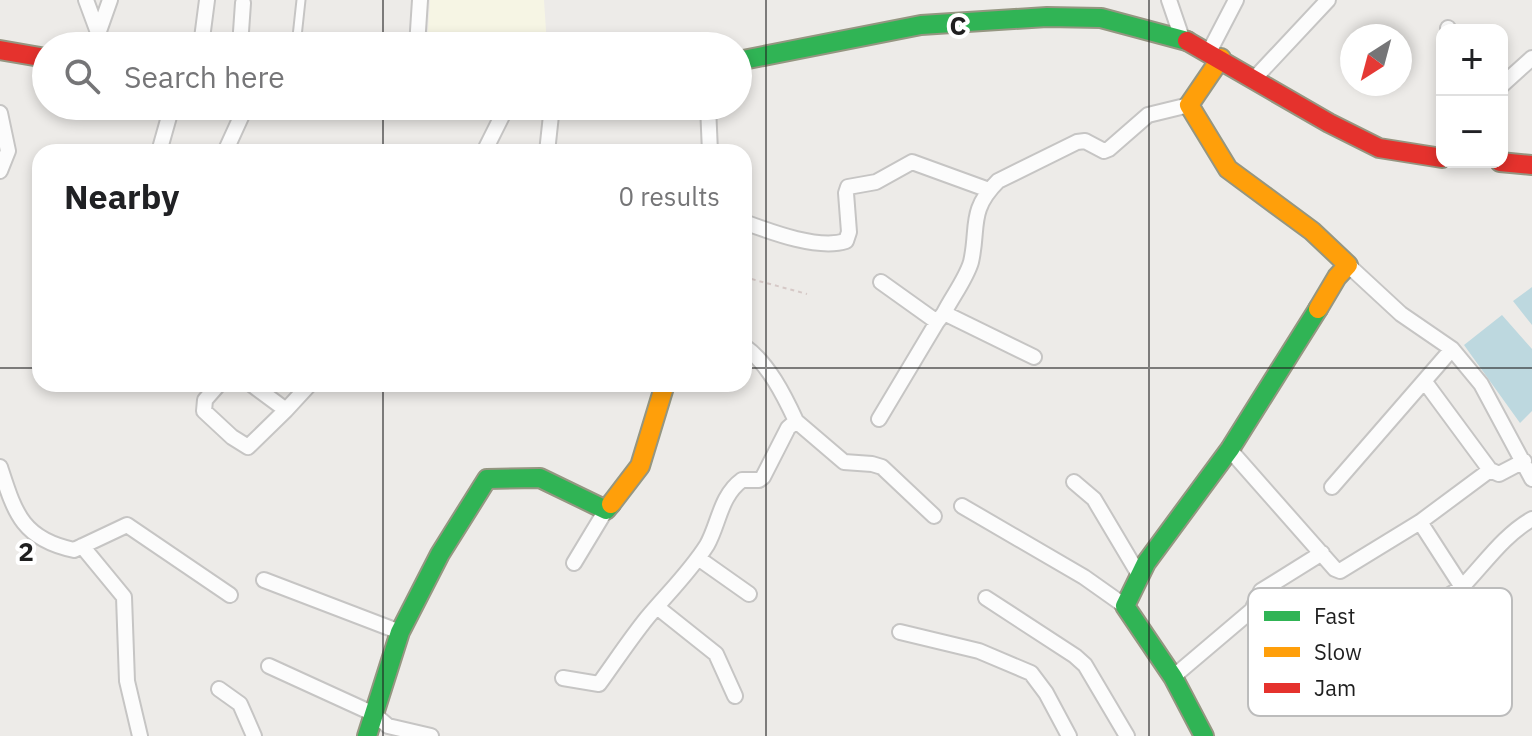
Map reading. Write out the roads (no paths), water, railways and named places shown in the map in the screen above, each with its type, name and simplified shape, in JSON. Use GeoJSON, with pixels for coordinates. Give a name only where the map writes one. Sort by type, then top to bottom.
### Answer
{"type":"FeatureCollection","features":[{"type":"Feature","properties":{"kind":"street"},"geometry":{"type":"LineString","coordinates":[[86,0],[97,32]]}},
{"type":"Feature","properties":{"kind":"street"},"geometry":{"type":"LineString","coordinates":[[102,32],[110,0]]}},
{"type":"Feature","properties":{"kind":"street"},"geometry":{"type":"LineString","coordinates":[[203,32],[207,0]]}},
{"type":"Feature","properties":{"kind":"street"},"geometry":{"type":"LineString","coordinates":[[418,32],[420,0]]}},
{"type":"Feature","properties":{"kind":"street"},"geometry":{"type":"LineString","coordinates":[[1169,0],[1182,38]]}},
{"type":"Feature","properties":{"kind":"street"},"geometry":{"type":"LineString","coordinates":[[879,419],[970,264],[974,222],[989,190],[998,181],[1077,142],[1085,141],[1104,151],[1148,115],[1189,105],[1215,55],[1236,0]]}},
{"type":"Feature","properties":{"kind":"street"},"geometry":{"type":"LineString","coordinates":[[1254,79],[1328,0]]}},
{"type":"Feature","properties":{"kind":"street"},"geometry":{"type":"LineString","coordinates":[[241,32],[243,3]]}},
{"type":"Feature","properties":{"kind":"street"},"geometry":{"type":"LineString","coordinates":[[752,58],[921,25],[1047,17],[1101,18],[1182,38],[1329,123],[1379,148],[1436,157]]}},
{"type":"Feature","properties":{"kind":"street"},"geometry":{"type":"LineString","coordinates":[[0,50],[32,56]]}},
{"type":"Feature","properties":{"kind":"street"},"geometry":{"type":"LineString","coordinates":[[1508,80],[1532,58]]}},
{"type":"Feature","properties":{"kind":"street"},"geometry":{"type":"LineString","coordinates":[[1189,105],[1228,169],[1312,231],[1401,314],[1452,349],[1481,384],[1532,479]]}},
{"type":"Feature","properties":{"kind":"street"},"geometry":{"type":"LineString","coordinates":[[0,113],[8,151],[0,171]]}},
{"type":"Feature","properties":{"kind":"street"},"geometry":{"type":"LineString","coordinates":[[161,144],[168,120]]}},
{"type":"Feature","properties":{"kind":"street"},"geometry":{"type":"LineString","coordinates":[[229,144],[240,120]]}},
{"type":"Feature","properties":{"kind":"street"},"geometry":{"type":"LineString","coordinates":[[488,144],[500,120]]}},
{"type":"Feature","properties":{"kind":"street"},"geometry":{"type":"LineString","coordinates":[[548,144],[550,120]]}},
{"type":"Feature","properties":{"kind":"street"},"geometry":{"type":"LineString","coordinates":[[709,120],[710,144]]}},
{"type":"Feature","properties":{"kind":"street"},"geometry":{"type":"LineString","coordinates":[[752,224],[835,245],[846,241],[849,232],[848,187],[876,182],[912,162],[989,190]]}},
{"type":"Feature","properties":{"kind":"street"},"geometry":{"type":"LineString","coordinates":[[1508,163],[1532,165]]}},
{"type":"Feature","properties":{"kind":"street"},"geometry":{"type":"LineString","coordinates":[[1125,606],[1138,573],[1230,450],[1337,277],[1348,265]]}},
{"type":"Feature","properties":{"kind":"street"},"geometry":{"type":"LineString","coordinates":[[881,282],[940,317],[1034,357]]}},
{"type":"Feature","properties":{"kind":"street"},"geometry":{"type":"LineString","coordinates":[[1332,487],[1452,349]]}},
{"type":"Feature","properties":{"kind":"street"},"geometry":{"type":"LineString","coordinates":[[752,352],[788,403],[796,421],[844,462],[882,467],[934,516]]}},
{"type":"Feature","properties":{"kind":"street"},"geometry":{"type":"LineString","coordinates":[[1425,382],[1490,470],[1499,474],[1524,461]]}},
{"type":"Feature","properties":{"kind":"street"},"geometry":{"type":"LineString","coordinates":[[212,392],[205,400],[204,411],[248,447],[303,392]]}},
{"type":"Feature","properties":{"kind":"street"},"geometry":{"type":"LineString","coordinates":[[262,392],[286,410]]}},
{"type":"Feature","properties":{"kind":"street"},"geometry":{"type":"LineString","coordinates":[[574,563],[606,510],[640,466],[663,392]]}},
{"type":"Feature","properties":{"kind":"street"},"geometry":{"type":"LineString","coordinates":[[563,678],[599,684],[709,542],[715,519],[733,488],[742,480],[759,480],[763,477],[788,428],[796,421]]}},
{"type":"Feature","properties":{"kind":"street"},"geometry":{"type":"LineString","coordinates":[[1230,450],[1340,571],[1420,522],[1490,470]]}},
{"type":"Feature","properties":{"kind":"street"},"geometry":{"type":"LineString","coordinates":[[0,467],[16,514],[32,531],[61,547],[74,550],[127,525],[230,595]]}},
{"type":"Feature","properties":{"kind":"street"},"geometry":{"type":"LineString","coordinates":[[367,736],[400,632],[440,554],[487,479],[540,478],[606,510]]}},
{"type":"Feature","properties":{"kind":"street"},"geometry":{"type":"LineString","coordinates":[[1074,482],[1094,499],[1138,573]]}},
{"type":"Feature","properties":{"kind":"street"},"geometry":{"type":"LineString","coordinates":[[962,506],[1084,577],[1125,606],[1173,677],[1199,735]]}},
{"type":"Feature","properties":{"kind":"street"},"geometry":{"type":"LineString","coordinates":[[1420,522],[1462,587],[1511,531],[1532,519]]}},
{"type":"Feature","properties":{"kind":"street"},"geometry":{"type":"LineString","coordinates":[[82,546],[124,597],[127,681],[140,736]]}},
{"type":"Feature","properties":{"kind":"street"},"geometry":{"type":"LineString","coordinates":[[1266,588],[1322,553]]}},
{"type":"Feature","properties":{"kind":"street"},"geometry":{"type":"LineString","coordinates":[[698,558],[749,594]]}},
{"type":"Feature","properties":{"kind":"street"},"geometry":{"type":"LineString","coordinates":[[264,580],[400,632]]}},
{"type":"Feature","properties":{"kind":"street"},"geometry":{"type":"LineString","coordinates":[[986,598],[1085,665],[1127,736]]}},
{"type":"Feature","properties":{"kind":"street"},"geometry":{"type":"LineString","coordinates":[[657,607],[716,654],[735,696]]}},
{"type":"Feature","properties":{"kind":"street"},"geometry":{"type":"LineString","coordinates":[[1173,677],[1248,613]]}},
{"type":"Feature","properties":{"kind":"street"},"geometry":{"type":"LineString","coordinates":[[900,632],[979,651],[1031,673],[1046,693],[1069,736]]}},
{"type":"Feature","properties":{"kind":"street"},"geometry":{"type":"LineString","coordinates":[[269,666],[374,714],[388,726],[431,736]]}},
{"type":"Feature","properties":{"kind":"street"},"geometry":{"type":"LineString","coordinates":[[219,689],[240,704],[254,736]]}},
{"type":"Feature","properties":{"kind":"lane"},"geometry":{"type":"LineString","coordinates":[[298,32],[301,0]]}},
{"type":"Feature","properties":{"kind":"water"},"geometry":{"type":"Polygon","coordinates":[[[1532,287],[1532,325],[1513,301],[1532,287]]]}},
{"type":"Feature","properties":{"kind":"water"},"geometry":{"type":"Polygon","coordinates":[[[1502,315],[1532,349],[1532,411],[1520,423],[1464,345],[1502,315]]]}}]}
